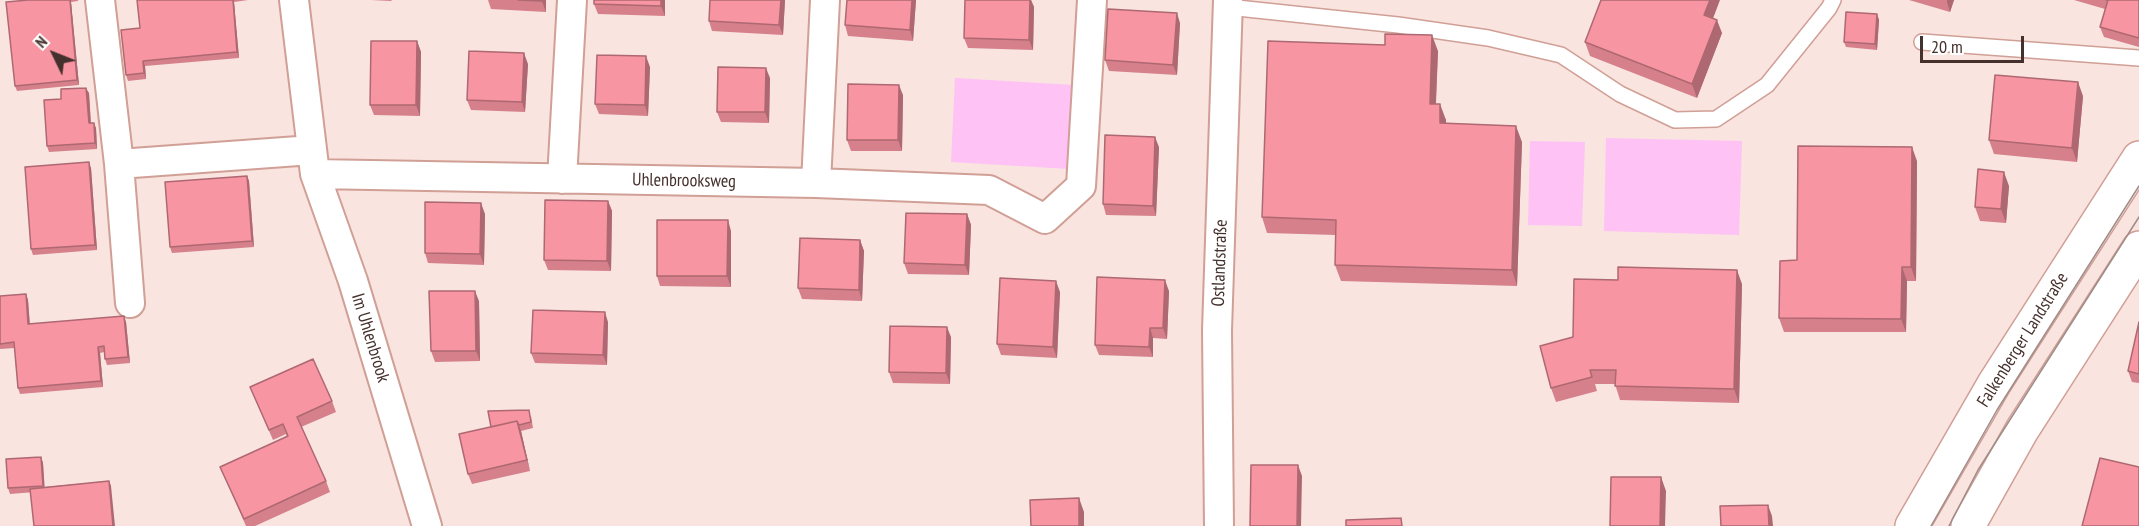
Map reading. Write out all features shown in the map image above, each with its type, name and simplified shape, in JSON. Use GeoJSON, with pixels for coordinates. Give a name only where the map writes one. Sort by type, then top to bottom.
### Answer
{"type":"FeatureCollection","features":[{"type":"Feature","properties":{"kind":"street"},"geometry":{"type":"LineString","coordinates":[[100,0],[119,164],[130,303]]}},
{"type":"Feature","properties":{"kind":"street","name":"Im Uhlenbrook"},"geometry":{"type":"LineString","coordinates":[[294,0],[314,162],[353,281],[427,526]]}},
{"type":"Feature","properties":{"kind":"street"},"geometry":{"type":"LineString","coordinates":[[562,178],[572,0]]}},
{"type":"Feature","properties":{"kind":"street"},"geometry":{"type":"LineString","coordinates":[[816,183],[825,0]]}},
{"type":"Feature","properties":{"kind":"street","name":"Uhlenbrooksweg"},"geometry":{"type":"LineString","coordinates":[[314,162],[562,178],[989,189],[1045,219],[1081,186],[1092,0]]}},
{"type":"Feature","properties":{"kind":"street","name":"Ostlandstraße"},"geometry":{"type":"LineString","coordinates":[[1219,526],[1217,330],[1228,4]]}},
{"type":"Feature","properties":{"kind":"street","name":"Falkenberger Landstraße"},"geometry":{"type":"LineString","coordinates":[[1912,526],[1994,384],[2139,158]]}},
{"type":"Feature","properties":{"kind":"street"},"geometry":{"type":"LineString","coordinates":[[119,164],[314,162]]}},
{"type":"Feature","properties":{"kind":"street"},"geometry":{"type":"LineString","coordinates":[[1968,526],[2022,430],[2139,248]]}},
{"type":"Feature","properties":{"kind":"lane"},"geometry":{"type":"LineString","coordinates":[[1228,4],[1488,38],[1561,56],[1620,94],[1675,120],[1706,120],[1716,119],[1767,85],[1830,8],[1833,0]]}},
{"type":"Feature","properties":{"kind":"lane"},"geometry":{"type":"LineString","coordinates":[[1922,42],[2139,58]]}},
{"type":"Feature","properties":{"kind":"shaded area"},"geometry":{"type":"Polygon","coordinates":[[[955,78],[1074,85],[1069,169],[951,162],[955,78]]]}},
{"type":"Feature","properties":{"kind":"shaded area"},"geometry":{"type":"Polygon","coordinates":[[[1606,138],[1742,141],[1739,235],[1604,231],[1606,138]]]}},
{"type":"Feature","properties":{"kind":"shaded area"},"geometry":{"type":"Polygon","coordinates":[[[1530,141],[1585,142],[1582,226],[1528,225],[1530,141]]]}},
{"type":"Feature","properties":{"kind":"building"},"geometry":{"type":"Polygon","coordinates":[[[70,0],[77,80],[15,86],[6,2],[70,0]]]}},
{"type":"Feature","properties":{"kind":"building"},"geometry":{"type":"Polygon","coordinates":[[[137,0],[233,0],[237,52],[143,61],[144,73],[126,75],[121,30],[140,28],[137,0]]]}},
{"type":"Feature","properties":{"kind":"building"},"geometry":{"type":"Polygon","coordinates":[[[594,0],[661,0],[661,6],[594,4],[594,0]]]}},
{"type":"Feature","properties":{"kind":"building"},"geometry":{"type":"Polygon","coordinates":[[[710,0],[781,0],[779,25],[709,21],[710,0]]]}},
{"type":"Feature","properties":{"kind":"building"},"geometry":{"type":"Polygon","coordinates":[[[847,0],[912,0],[910,30],[845,25],[847,0]]]}},
{"type":"Feature","properties":{"kind":"building"},"geometry":{"type":"Polygon","coordinates":[[[965,0],[1030,0],[1029,40],[964,38],[965,0]]]}},
{"type":"Feature","properties":{"kind":"building"},"geometry":{"type":"Polygon","coordinates":[[[1601,0],[1710,0],[1704,15],[1717,20],[1692,84],[1585,42],[1601,0]]]}},
{"type":"Feature","properties":{"kind":"building"},"geometry":{"type":"Polygon","coordinates":[[[2108,0],[2139,0],[2139,38],[2100,27],[2108,0]]]}},
{"type":"Feature","properties":{"kind":"building"},"geometry":{"type":"Polygon","coordinates":[[[1108,9],[1177,13],[1173,65],[1105,60],[1108,9]]]}},
{"type":"Feature","properties":{"kind":"building"},"geometry":{"type":"Polygon","coordinates":[[[1846,12],[1877,14],[1875,44],[1844,42],[1846,12]]]}},
{"type":"Feature","properties":{"kind":"building"},"geometry":{"type":"Polygon","coordinates":[[[1385,34],[1432,35],[1430,104],[1440,104],[1440,123],[1516,126],[1512,270],[1335,265],[1336,220],[1262,217],[1268,41],[1385,45],[1385,34]]]}},
{"type":"Feature","properties":{"kind":"building"},"geometry":{"type":"Polygon","coordinates":[[[371,41],[417,41],[416,105],[370,105],[371,41]]]}},
{"type":"Feature","properties":{"kind":"building"},"geometry":{"type":"Polygon","coordinates":[[[469,51],[524,53],[522,102],[467,100],[469,51]]]}},
{"type":"Feature","properties":{"kind":"building"},"geometry":{"type":"Polygon","coordinates":[[[597,55],[646,56],[645,105],[595,104],[597,55]]]}},
{"type":"Feature","properties":{"kind":"building"},"geometry":{"type":"Polygon","coordinates":[[[718,67],[766,68],[765,112],[717,112],[718,67]]]}},
{"type":"Feature","properties":{"kind":"building"},"geometry":{"type":"Polygon","coordinates":[[[1995,75],[2078,82],[2072,148],[1989,140],[1995,75]]]}},
{"type":"Feature","properties":{"kind":"building"},"geometry":{"type":"Polygon","coordinates":[[[848,84],[899,85],[898,140],[847,140],[848,84]]]}},
{"type":"Feature","properties":{"kind":"building"},"geometry":{"type":"Polygon","coordinates":[[[86,88],[89,123],[94,123],[95,143],[47,146],[44,100],[61,99],[61,89],[86,88]]]}},
{"type":"Feature","properties":{"kind":"building"},"geometry":{"type":"Polygon","coordinates":[[[1105,135],[1155,137],[1153,206],[1103,204],[1105,135]]]}},
{"type":"Feature","properties":{"kind":"building"},"geometry":{"type":"Polygon","coordinates":[[[1798,146],[1912,147],[1911,267],[1902,267],[1901,319],[1779,318],[1780,261],[1797,260],[1798,146]]]}},
{"type":"Feature","properties":{"kind":"building"},"geometry":{"type":"Polygon","coordinates":[[[89,162],[95,245],[31,249],[25,167],[89,162]]]}},
{"type":"Feature","properties":{"kind":"building"},"geometry":{"type":"Polygon","coordinates":[[[1978,169],[2004,172],[2001,209],[1975,207],[1978,169]]]}},
{"type":"Feature","properties":{"kind":"building"},"geometry":{"type":"Polygon","coordinates":[[[247,176],[252,241],[170,247],[165,182],[247,176]]]}},
{"type":"Feature","properties":{"kind":"building"},"geometry":{"type":"Polygon","coordinates":[[[545,200],[608,201],[607,261],[544,260],[545,200]]]}},
{"type":"Feature","properties":{"kind":"building"},"geometry":{"type":"Polygon","coordinates":[[[425,202],[481,203],[480,254],[425,253],[425,202]]]}},
{"type":"Feature","properties":{"kind":"building"},"geometry":{"type":"Polygon","coordinates":[[[906,213],[967,214],[965,265],[904,263],[906,213]]]}},
{"type":"Feature","properties":{"kind":"building"},"geometry":{"type":"Polygon","coordinates":[[[657,220],[728,220],[727,276],[657,276],[657,220]]]}},
{"type":"Feature","properties":{"kind":"building"},"geometry":{"type":"Polygon","coordinates":[[[800,238],[860,240],[859,290],[798,288],[800,238]]]}},
{"type":"Feature","properties":{"kind":"building"},"geometry":{"type":"Polygon","coordinates":[[[1618,267],[1737,270],[1734,389],[1615,386],[1616,370],[1590,370],[1592,377],[1551,388],[1540,346],[1573,337],[1574,279],[1618,280],[1618,267]]]}},
{"type":"Feature","properties":{"kind":"building"},"geometry":{"type":"Polygon","coordinates":[[[1097,277],[1165,280],[1163,328],[1150,328],[1149,347],[1095,345],[1097,277]]]}},
{"type":"Feature","properties":{"kind":"building"},"geometry":{"type":"Polygon","coordinates":[[[1000,278],[1056,281],[1053,347],[997,344],[1000,278]]]}},
{"type":"Feature","properties":{"kind":"building"},"geometry":{"type":"Polygon","coordinates":[[[429,291],[475,291],[476,351],[431,351],[429,291]]]}},
{"type":"Feature","properties":{"kind":"building"},"geometry":{"type":"Polygon","coordinates":[[[26,294],[28,324],[124,316],[128,357],[105,359],[104,346],[98,347],[101,381],[18,388],[14,342],[0,344],[0,296],[26,294]]]}},
{"type":"Feature","properties":{"kind":"building"},"geometry":{"type":"Polygon","coordinates":[[[533,310],[605,312],[603,355],[531,353],[533,310]]]}},
{"type":"Feature","properties":{"kind":"building"},"geometry":{"type":"Polygon","coordinates":[[[2139,322],[2139,374],[2128,371],[2139,322]]]}},
{"type":"Feature","properties":{"kind":"building"},"geometry":{"type":"Polygon","coordinates":[[[890,326],[947,327],[946,373],[889,372],[890,326]]]}},
{"type":"Feature","properties":{"kind":"building"},"geometry":{"type":"Polygon","coordinates":[[[313,359],[332,401],[297,417],[326,481],[244,519],[220,467],[288,436],[283,424],[269,430],[250,387],[313,359]]]}},
{"type":"Feature","properties":{"kind":"building"},"geometry":{"type":"Polygon","coordinates":[[[529,410],[531,422],[519,425],[517,421],[491,427],[488,411],[529,410]]]}},
{"type":"Feature","properties":{"kind":"building"},"geometry":{"type":"Polygon","coordinates":[[[517,421],[527,460],[468,474],[459,434],[517,421]]]}},
{"type":"Feature","properties":{"kind":"building"},"geometry":{"type":"Polygon","coordinates":[[[41,457],[43,486],[8,488],[6,459],[41,457]]]}},
{"type":"Feature","properties":{"kind":"building"},"geometry":{"type":"Polygon","coordinates":[[[2100,458],[2139,467],[2139,526],[2082,526],[2100,458]]]}},
{"type":"Feature","properties":{"kind":"building"},"geometry":{"type":"Polygon","coordinates":[[[1251,465],[1298,465],[1297,526],[1250,526],[1251,465]]]}},
{"type":"Feature","properties":{"kind":"building"},"geometry":{"type":"Polygon","coordinates":[[[1611,477],[1661,477],[1660,526],[1610,526],[1611,477]]]}},
{"type":"Feature","properties":{"kind":"building"},"geometry":{"type":"Polygon","coordinates":[[[109,481],[113,526],[34,526],[30,489],[109,481]]]}},
{"type":"Feature","properties":{"kind":"building"},"geometry":{"type":"Polygon","coordinates":[[[1079,498],[1079,526],[1031,526],[1030,500],[1079,498]]]}},
{"type":"Feature","properties":{"kind":"building"},"geometry":{"type":"Polygon","coordinates":[[[1768,505],[1769,526],[1721,526],[1720,506],[1768,505]]]}},
{"type":"Feature","properties":{"kind":"building"},"geometry":{"type":"Polygon","coordinates":[[[1401,518],[1402,526],[1346,526],[1346,520],[1401,518]]]}},
{"type":"Feature","properties":{"kind":"tram line"},"geometry":{"type":"LineString","coordinates":[[1931,526],[1997,410],[2139,186]]}},
{"type":"Feature","properties":{"kind":"tram line"},"geometry":{"type":"LineString","coordinates":[[1949,526],[1978,470],[2139,217]]}}]}
